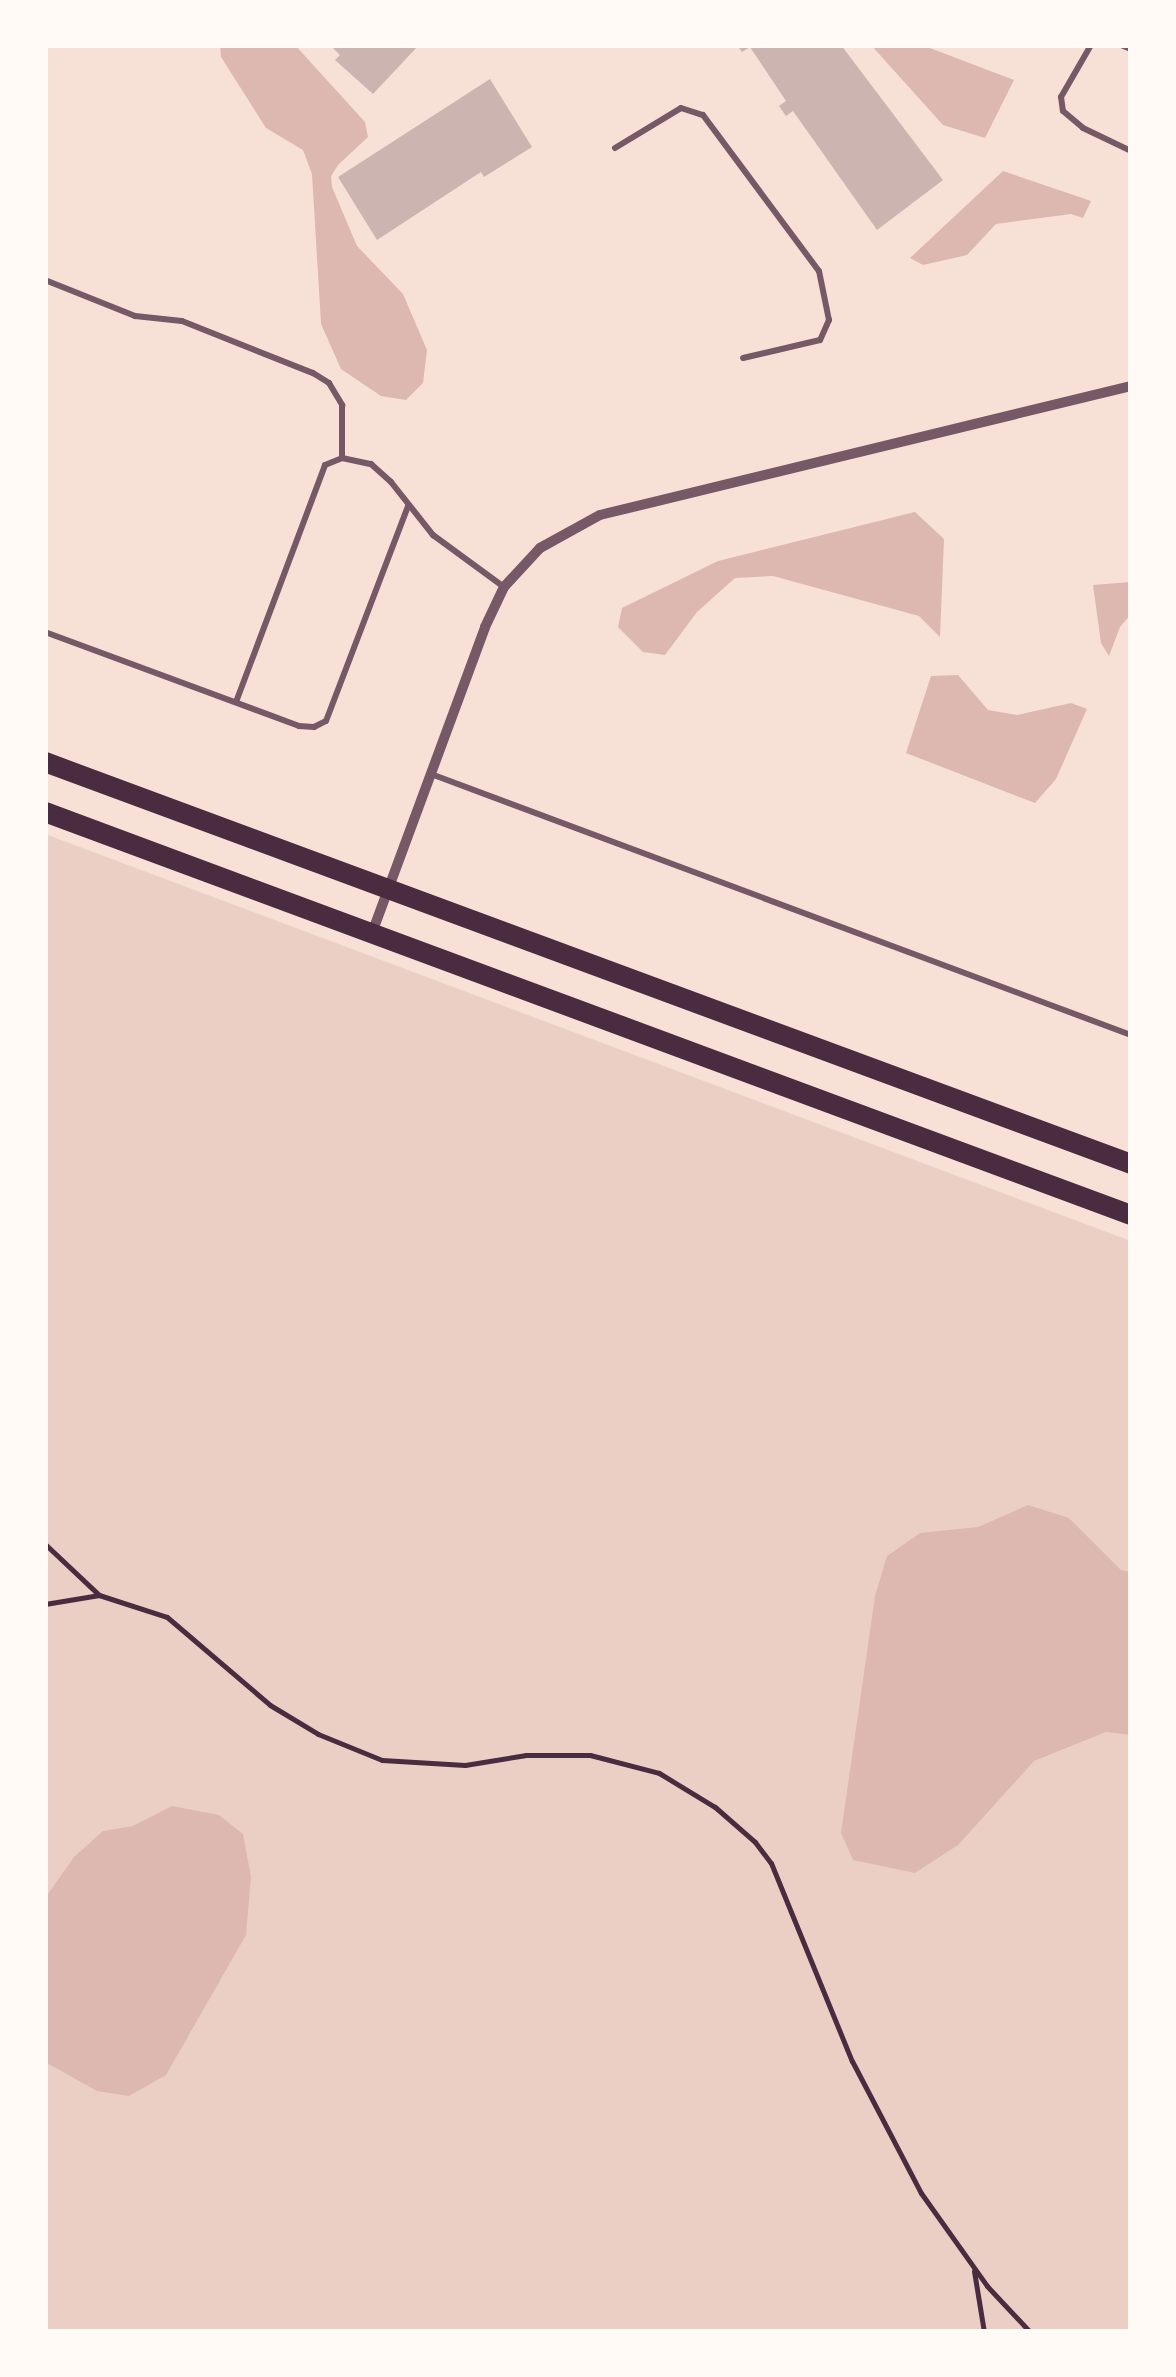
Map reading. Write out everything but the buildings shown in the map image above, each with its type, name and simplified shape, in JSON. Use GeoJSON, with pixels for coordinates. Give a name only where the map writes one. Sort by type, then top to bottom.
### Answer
{"type":"FeatureCollection","features":[{"type":"Feature","properties":{"kind":"main road"},"geometry":{"type":"LineString","coordinates":[[45,762],[1131,1164]]}},
{"type":"Feature","properties":{"kind":"main road"},"geometry":{"type":"LineString","coordinates":[[45,812],[1131,1214]]}},
{"type":"Feature","properties":{"kind":"street"},"geometry":{"type":"LineString","coordinates":[[372,933],[504,587],[540,548],[600,515],[1131,386]]}},
{"type":"Feature","properties":{"kind":"lane"},"geometry":{"type":"LineString","coordinates":[[1091,45],[1061,97],[1063,111],[1084,128],[1131,151]]}},
{"type":"Feature","properties":{"kind":"lane"},"geometry":{"type":"LineString","coordinates":[[1121,45],[1131,49]]}},
{"type":"Feature","properties":{"kind":"lane"},"geometry":{"type":"LineString","coordinates":[[616,148],[681,108],[703,116],[819,270],[829,320],[820,340],[744,358]]}},
{"type":"Feature","properties":{"kind":"lane"},"geometry":{"type":"LineString","coordinates":[[45,280],[135,316],[182,321],[329,383],[342,405],[342,458]]}},
{"type":"Feature","properties":{"kind":"lane"},"geometry":{"type":"LineString","coordinates":[[236,702],[314,485],[326,464],[342,458],[371,464],[433,535],[504,587]]}},
{"type":"Feature","properties":{"kind":"lane"},"geometry":{"type":"LineString","coordinates":[[45,632],[299,726],[314,727],[326,721],[408,506]]}},
{"type":"Feature","properties":{"kind":"lane"},"geometry":{"type":"LineString","coordinates":[[431,774],[1131,1035]]}},
{"type":"Feature","properties":{"kind":"path"},"geometry":{"type":"LineString","coordinates":[[45,1544],[99,1595],[167,1618],[270,1705],[318,1734],[382,1760],[466,1765],[526,1755],[590,1755],[660,1773],[716,1806],[755,1842],[771,1863],[868,2096],[921,2193],[971,2264],[1030,2332]]}},
{"type":"Feature","properties":{"kind":"path"},"geometry":{"type":"LineString","coordinates":[[45,1604],[99,1595]]}},
{"type":"Feature","properties":{"kind":"path"},"geometry":{"type":"LineString","coordinates":[[971,2264],[984,2332]]}},
{"type":"Feature","properties":{"kind":"shaded area"},"geometry":{"type":"Polygon","coordinates":[[[220,45],[295,45],[365,122],[368,137],[338,165],[331,176],[332,187],[357,246],[403,294],[427,350],[423,383],[406,400],[381,396],[341,369],[321,324],[312,174],[303,150],[266,128],[221,57],[220,45]]]}},
{"type":"Feature","properties":{"kind":"shaded area"},"geometry":{"type":"Polygon","coordinates":[[[871,45],[922,45],[1014,80],[985,138],[943,125],[871,45]]]}},
{"type":"Feature","properties":{"kind":"shaded area"},"geometry":{"type":"Polygon","coordinates":[[[1003,171],[1091,201],[1083,218],[1071,214],[996,224],[967,255],[923,265],[910,258],[1003,171]]]}},
{"type":"Feature","properties":{"kind":"shaded area"},"geometry":{"type":"Polygon","coordinates":[[[915,512],[944,539],[940,637],[919,616],[773,576],[735,578],[697,612],[665,655],[643,652],[618,627],[622,608],[718,561],[915,512]]]}},
{"type":"Feature","properties":{"kind":"shaded area"},"geometry":{"type":"Polygon","coordinates":[[[1131,582],[1131,614],[1120,627],[1109,656],[1101,643],[1093,585],[1131,582]]]}},
{"type":"Feature","properties":{"kind":"shaded area"},"geometry":{"type":"Polygon","coordinates":[[[958,675],[988,710],[1017,715],[1071,703],[1087,709],[1056,779],[1035,803],[906,753],[931,676],[958,675]]]}},
{"type":"Feature","properties":{"kind":"shaded area"},"geometry":{"type":"Polygon","coordinates":[[[45,834],[1131,1241],[1131,2332],[45,2332],[45,834]]]}},
{"type":"Feature","properties":{"kind":"shaded area"},"geometry":{"type":"Polygon","coordinates":[[[1028,1505],[1069,1518],[1121,1570],[1131,1572],[1131,1735],[1106,1732],[1034,1761],[958,1845],[915,1873],[853,1860],[841,1833],[875,1596],[887,1556],[920,1533],[978,1527],[1028,1505]]]}},
{"type":"Feature","properties":{"kind":"shaded area"},"geometry":{"type":"Polygon","coordinates":[[[172,1806],[219,1815],[243,1834],[251,1877],[246,1935],[166,2075],[129,2096],[97,2091],[45,2062],[45,1898],[74,1857],[103,1831],[133,1826],[172,1806]]]}}]}
